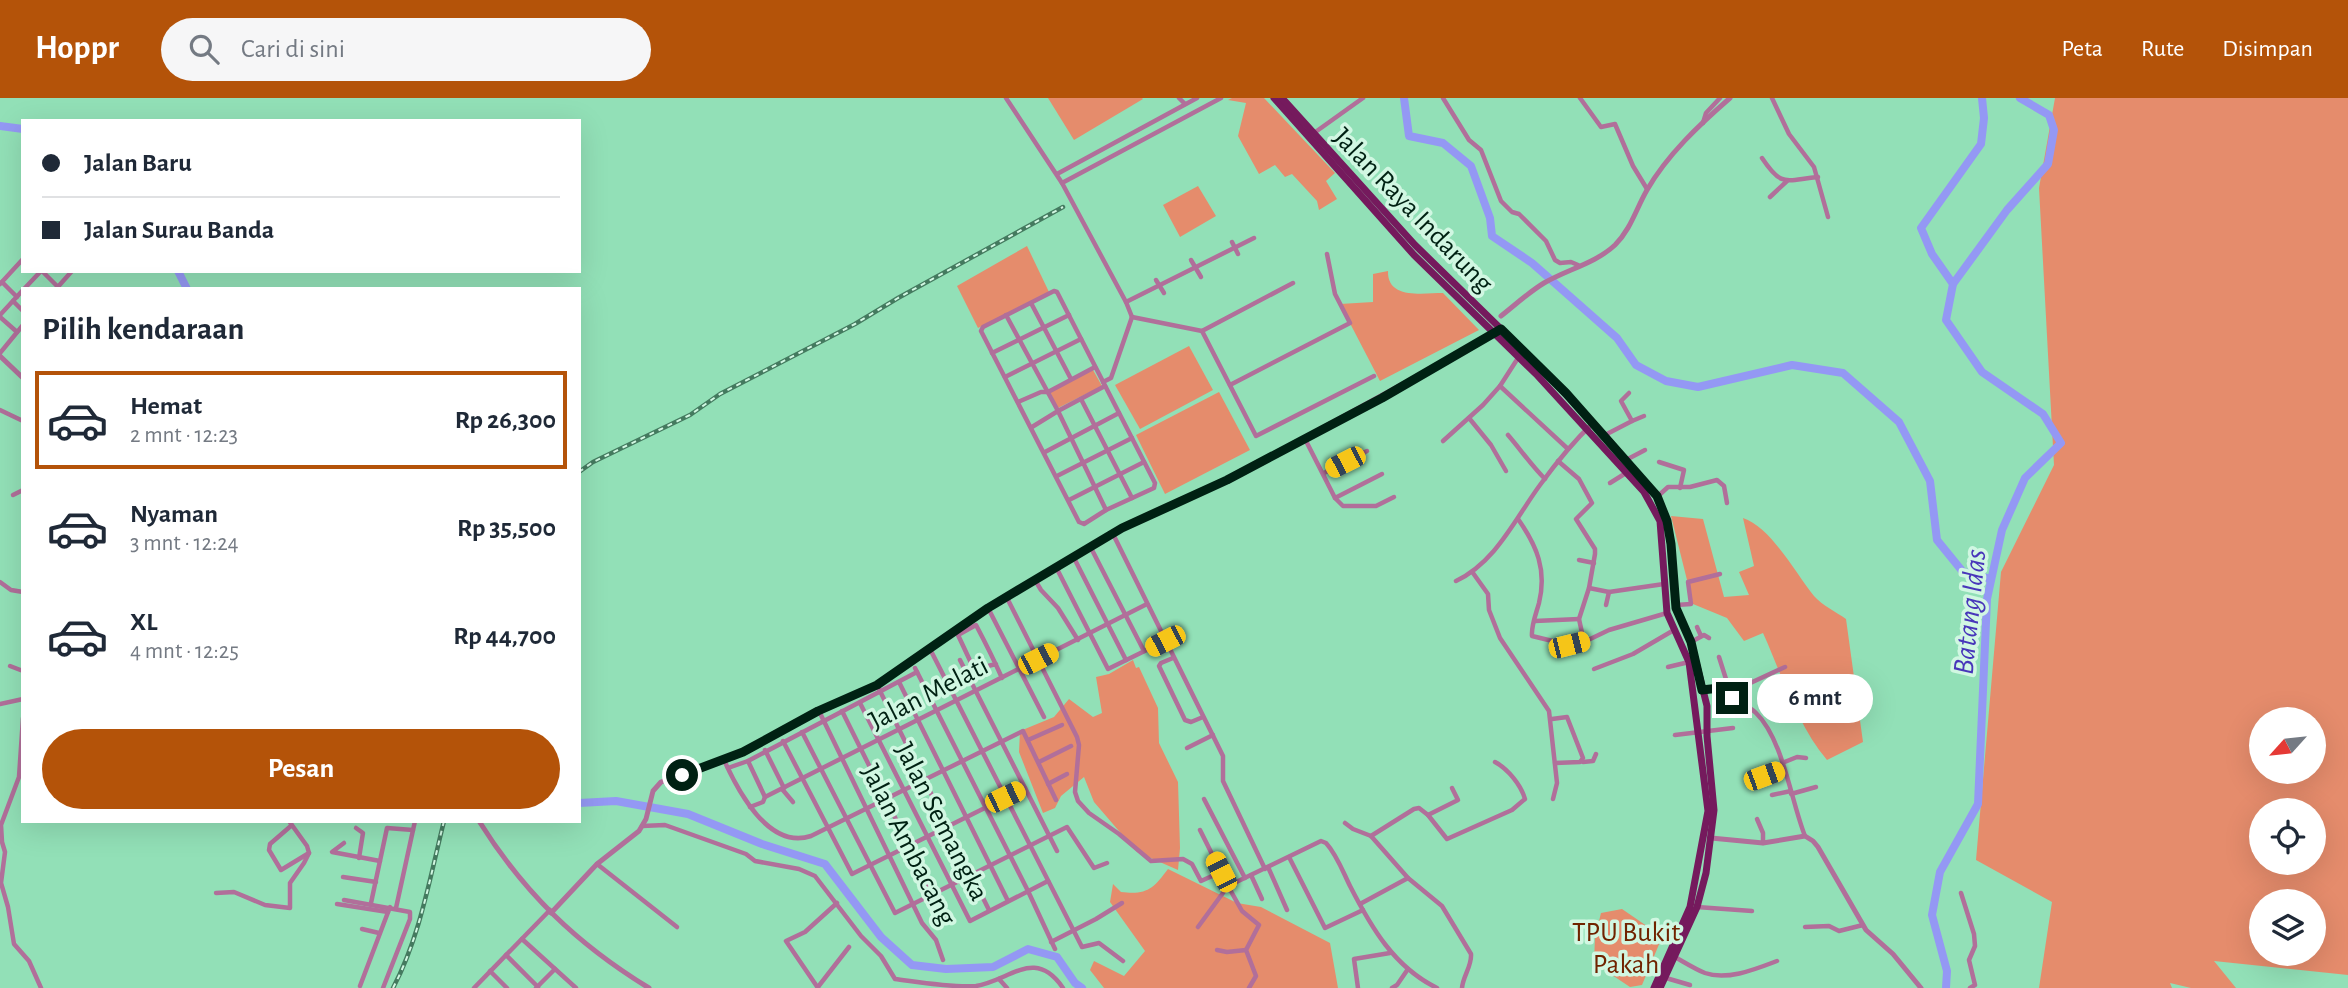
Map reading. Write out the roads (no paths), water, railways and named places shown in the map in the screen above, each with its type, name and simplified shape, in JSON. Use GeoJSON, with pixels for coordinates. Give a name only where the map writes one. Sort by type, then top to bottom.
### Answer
{"type":"FeatureCollection","features":[{"type":"Feature","properties":{"kind":"highway","name":"Jalan Raya Indarung"},"geometry":{"type":"LineString","coordinates":[[1274,98],[1414,255],[1543,370],[1657,496],[1667,521],[1671,544],[1675,605],[1691,642],[1707,706],[1703,733],[1708,811],[1697,907],[1660,988]]}},
{"type":"Feature","properties":{"kind":"highway","name":"Jalan Raya Indarung"},"geometry":{"type":"LineString","coordinates":[[1282,98],[1627,473],[1644,492],[1659,517],[1667,613],[1689,662],[1713,796],[1711,838],[1700,881],[1683,926],[1654,988]]}},
{"type":"Feature","properties":{"kind":"street"},"geometry":{"type":"LineString","coordinates":[[1006,98],[1057,174],[1132,317],[1111,378],[1081,399],[1031,427]]}},
{"type":"Feature","properties":{"kind":"street"},"geometry":{"type":"LineString","coordinates":[[1179,98],[1185,104]]}},
{"type":"Feature","properties":{"kind":"street"},"geometry":{"type":"LineString","coordinates":[[1057,174],[1197,98]]}},
{"type":"Feature","properties":{"kind":"street"},"geometry":{"type":"LineString","coordinates":[[1062,183],[1221,98]]}},
{"type":"Feature","properties":{"kind":"street"},"geometry":{"type":"LineString","coordinates":[[1314,134],[1363,98]]}},
{"type":"Feature","properties":{"kind":"street"},"geometry":{"type":"LineString","coordinates":[[1443,98],[1469,139],[1481,150],[1501,201],[1519,214],[1546,241],[1555,260],[1560,264],[1571,262],[1576,266]]}},
{"type":"Feature","properties":{"kind":"street"},"geometry":{"type":"LineString","coordinates":[[1580,98],[1601,127],[1615,124],[1633,166],[1647,189]]}},
{"type":"Feature","properties":{"kind":"street"},"geometry":{"type":"LineString","coordinates":[[1702,123],[1706,113],[1720,98]]}},
{"type":"Feature","properties":{"kind":"street"},"geometry":{"type":"LineString","coordinates":[[474,988],[597,864],[642,826],[653,791],[662,782],[724,760],[818,711],[877,685],[988,608],[1035,579],[1057,569],[1113,534],[1227,480],[1305,439],[1493,327],[1501,316],[1542,284],[1609,250],[1624,235],[1647,189],[1680,146],[1730,98]]}},
{"type":"Feature","properties":{"kind":"street"},"geometry":{"type":"LineString","coordinates":[[1773,98],[1789,134],[1818,177],[1828,216]]}},
{"type":"Feature","properties":{"kind":"street"},"geometry":{"type":"LineString","coordinates":[[1158,119],[1164,128]]}},
{"type":"Feature","properties":{"kind":"street"},"geometry":{"type":"LineString","coordinates":[[1762,158],[1781,180],[1818,177]]}},
{"type":"Feature","properties":{"kind":"street"},"geometry":{"type":"LineString","coordinates":[[1770,197],[1788,180]]}},
{"type":"Feature","properties":{"kind":"street"},"geometry":{"type":"LineString","coordinates":[[1126,302],[1158,283],[1196,268],[1234,245],[1254,238]]}},
{"type":"Feature","properties":{"kind":"street"},"geometry":{"type":"LineString","coordinates":[[1234,245],[1238,254]]}},
{"type":"Feature","properties":{"kind":"street"},"geometry":{"type":"LineString","coordinates":[[1230,385],[1350,323],[1335,294],[1327,254]]}},
{"type":"Feature","properties":{"kind":"street"},"geometry":{"type":"LineString","coordinates":[[1191,260],[1201,277]]}},
{"type":"Feature","properties":{"kind":"street"},"geometry":{"type":"LineString","coordinates":[[21,261],[1,283],[21,308]]}},
{"type":"Feature","properties":{"kind":"street"},"geometry":{"type":"LineString","coordinates":[[26,287],[39,273]]}},
{"type":"Feature","properties":{"kind":"street"},"geometry":{"type":"LineString","coordinates":[[43,273],[56,287]]}},
{"type":"Feature","properties":{"kind":"street"},"geometry":{"type":"LineString","coordinates":[[58,287],[70,273]]}},
{"type":"Feature","properties":{"kind":"street"},"geometry":{"type":"LineString","coordinates":[[1158,283],[1164,293]]}},
{"type":"Feature","properties":{"kind":"street"},"geometry":{"type":"LineString","coordinates":[[1132,317],[1202,331],[1293,283]]}},
{"type":"Feature","properties":{"kind":"street"},"geometry":{"type":"LineString","coordinates":[[1056,291],[1155,485],[1084,524],[992,353],[982,329],[1031,303],[1056,291]]}},
{"type":"Feature","properties":{"kind":"street"},"geometry":{"type":"LineString","coordinates":[[17,332],[0,316],[21,292]]}},
{"type":"Feature","properties":{"kind":"street"},"geometry":{"type":"LineString","coordinates":[[1031,303],[1071,379]]}},
{"type":"Feature","properties":{"kind":"street"},"geometry":{"type":"LineString","coordinates":[[1006,315],[1058,411],[1106,510]]}},
{"type":"Feature","properties":{"kind":"street"},"geometry":{"type":"LineString","coordinates":[[992,353],[1069,315]]}},
{"type":"Feature","properties":{"kind":"street"},"geometry":{"type":"LineString","coordinates":[[21,327],[0,355],[21,376]]}},
{"type":"Feature","properties":{"kind":"street"},"geometry":{"type":"LineString","coordinates":[[1202,331],[1256,436],[1374,376]]}},
{"type":"Feature","properties":{"kind":"street"},"geometry":{"type":"LineString","coordinates":[[1005,377],[1081,339]]}},
{"type":"Feature","properties":{"kind":"street"},"geometry":{"type":"LineString","coordinates":[[1443,441],[1500,386],[1519,357]]}},
{"type":"Feature","properties":{"kind":"street"},"geometry":{"type":"LineString","coordinates":[[1018,402],[1041,392],[1048,392],[1095,367]]}},
{"type":"Feature","properties":{"kind":"street"},"geometry":{"type":"LineString","coordinates":[[1500,386],[1568,449]]}},
{"type":"Feature","properties":{"kind":"street"},"geometry":{"type":"LineString","coordinates":[[1629,393],[1621,401],[1632,421]]}},
{"type":"Feature","properties":{"kind":"street"},"geometry":{"type":"LineString","coordinates":[[1081,399],[1132,498]]}},
{"type":"Feature","properties":{"kind":"street"},"geometry":{"type":"LineString","coordinates":[[0,410],[21,420]]}},
{"type":"Feature","properties":{"kind":"street"},"geometry":{"type":"LineString","coordinates":[[1045,452],[1119,413]]}},
{"type":"Feature","properties":{"kind":"street"},"geometry":{"type":"LineString","coordinates":[[1604,435],[1644,416]]}},
{"type":"Feature","properties":{"kind":"street"},"geometry":{"type":"LineString","coordinates":[[1469,418],[1491,445],[1506,471]]}},
{"type":"Feature","properties":{"kind":"street"},"geometry":{"type":"LineString","coordinates":[[1456,581],[1473,573],[1518,519],[1558,461],[1593,423]]}},
{"type":"Feature","properties":{"kind":"street"},"geometry":{"type":"LineString","coordinates":[[1508,435],[1522,450],[1532,467],[1545,478]]}},
{"type":"Feature","properties":{"kind":"street"},"geometry":{"type":"LineString","coordinates":[[1057,476],[1132,438]]}},
{"type":"Feature","properties":{"kind":"street"},"geometry":{"type":"LineString","coordinates":[[1305,439],[1335,498],[1343,506],[1376,506],[1394,497]]}},
{"type":"Feature","properties":{"kind":"street"},"geometry":{"type":"LineString","coordinates":[[1626,460],[1645,450]]}},
{"type":"Feature","properties":{"kind":"street"},"geometry":{"type":"LineString","coordinates":[[1324,473],[1367,451]]}},
{"type":"Feature","properties":{"kind":"street"},"geometry":{"type":"LineString","coordinates":[[1558,461],[1579,479],[1592,503],[1576,519],[1595,549],[1589,588],[1579,619],[1584,642]]}},
{"type":"Feature","properties":{"kind":"street"},"geometry":{"type":"LineString","coordinates":[[1069,500],[1144,462]]}},
{"type":"Feature","properties":{"kind":"street"},"geometry":{"type":"LineString","coordinates":[[1659,462],[1684,470],[1679,488]]}},
{"type":"Feature","properties":{"kind":"street"},"geometry":{"type":"LineString","coordinates":[[1611,483],[1627,473]]}},
{"type":"Feature","properties":{"kind":"street"},"geometry":{"type":"LineString","coordinates":[[1335,498],[1382,474]]}},
{"type":"Feature","properties":{"kind":"street"},"geometry":{"type":"LineString","coordinates":[[1657,496],[1668,487],[1679,488],[1720,480],[1727,503]]}},
{"type":"Feature","properties":{"kind":"street"},"geometry":{"type":"LineString","coordinates":[[13,495],[21,491]]}},
{"type":"Feature","properties":{"kind":"street"},"geometry":{"type":"LineString","coordinates":[[1518,519],[1540,559],[1542,589],[1532,636],[1569,645],[1667,613]]}},
{"type":"Feature","properties":{"kind":"street"},"geometry":{"type":"LineString","coordinates":[[1113,534],[1213,735],[1224,760],[1223,781],[1287,910]]}},
{"type":"Feature","properties":{"kind":"street"},"geometry":{"type":"LineString","coordinates":[[1091,548],[1144,652]]}},
{"type":"Feature","properties":{"kind":"street"},"geometry":{"type":"LineString","coordinates":[[1074,558],[1126,660]]}},
{"type":"Feature","properties":{"kind":"street"},"geometry":{"type":"LineString","coordinates":[[1578,559],[1594,563]]}},
{"type":"Feature","properties":{"kind":"street"},"geometry":{"type":"LineString","coordinates":[[1057,569],[1108,669],[1165,641]]}},
{"type":"Feature","properties":{"kind":"street"},"geometry":{"type":"LineString","coordinates":[[1473,573],[1488,594],[1491,619],[1500,638],[1546,703],[1552,719],[1557,790],[1553,799]]}},
{"type":"Feature","properties":{"kind":"street"},"geometry":{"type":"LineString","coordinates":[[1675,605],[1691,604],[1688,582],[1720,574]]}},
{"type":"Feature","properties":{"kind":"street"},"geometry":{"type":"LineString","coordinates":[[1035,579],[1078,640]]}},
{"type":"Feature","properties":{"kind":"street"},"geometry":{"type":"LineString","coordinates":[[0,582],[11,590],[21,592]]}},
{"type":"Feature","properties":{"kind":"street"},"geometry":{"type":"LineString","coordinates":[[1589,588],[1609,592],[1665,584]]}},
{"type":"Feature","properties":{"kind":"street"},"geometry":{"type":"LineString","coordinates":[[1606,605],[1609,592]]}},
{"type":"Feature","properties":{"kind":"street"},"geometry":{"type":"LineString","coordinates":[[1006,596],[1077,737],[1079,745],[1076,796],[1089,813],[1151,860],[1183,859],[1192,864],[1201,881],[1221,872]]}},
{"type":"Feature","properties":{"kind":"street","name":"Jalan Melati"},"geometry":{"type":"LineString","coordinates":[[750,807],[1147,604]]}},
{"type":"Feature","properties":{"kind":"street"},"geometry":{"type":"LineString","coordinates":[[988,608],[1044,717]]}},
{"type":"Feature","properties":{"kind":"street"},"geometry":{"type":"LineString","coordinates":[[1535,621],[1579,619]]}},
{"type":"Feature","properties":{"kind":"street"},"geometry":{"type":"LineString","coordinates":[[996,664],[976,669],[973,667],[958,635],[976,625],[996,664],[1002,678]]}},
{"type":"Feature","properties":{"kind":"street"},"geometry":{"type":"LineString","coordinates":[[1697,627],[1701,636]]}},
{"type":"Feature","properties":{"kind":"street"},"geometry":{"type":"LineString","coordinates":[[1594,669],[1633,654],[1653,640],[1675,630]]}},
{"type":"Feature","properties":{"kind":"street"},"geometry":{"type":"LineString","coordinates":[[1691,642],[1706,634],[1709,638]]}},
{"type":"Feature","properties":{"kind":"street"},"geometry":{"type":"LineString","coordinates":[[930,649],[1083,948],[1099,943],[1123,961]]}},
{"type":"Feature","properties":{"kind":"street"},"geometry":{"type":"LineString","coordinates":[[1719,657],[1732,698],[1750,708],[1766,725],[1805,836]]}},
{"type":"Feature","properties":{"kind":"street"},"geometry":{"type":"LineString","coordinates":[[1173,658],[1159,666],[1185,720],[1191,722],[1203,717]]}},
{"type":"Feature","properties":{"kind":"street"},"geometry":{"type":"LineString","coordinates":[[960,660],[1056,850]]}},
{"type":"Feature","properties":{"kind":"street"},"geometry":{"type":"LineString","coordinates":[[1668,667],[1689,662]]}},
{"type":"Feature","properties":{"kind":"street"},"geometry":{"type":"LineString","coordinates":[[10,666],[21,670]]}},
{"type":"Feature","properties":{"kind":"street"},"geometry":{"type":"LineString","coordinates":[[1702,690],[1754,682],[1785,667]]}},
{"type":"Feature","properties":{"kind":"street"},"geometry":{"type":"LineString","coordinates":[[727,768],[784,743],[880,693],[916,670],[1055,949]]}},
{"type":"Feature","properties":{"kind":"street"},"geometry":{"type":"LineString","coordinates":[[899,682],[1009,901]]}},
{"type":"Feature","properties":{"kind":"street"},"geometry":{"type":"LineString","coordinates":[[877,685],[989,910],[1048,881]]}},
{"type":"Feature","properties":{"kind":"street"},"geometry":{"type":"LineString","coordinates":[[0,704],[21,699]]}},
{"type":"Feature","properties":{"kind":"street","name":"Jalan Semangka"},"geometry":{"type":"LineString","coordinates":[[860,703],[970,921],[989,910]]}},
{"type":"Feature","properties":{"kind":"street","name":"Jalan Ambacang"},"geometry":{"type":"LineString","coordinates":[[818,711],[925,927],[936,940],[943,960]]}},
{"type":"Feature","properties":{"kind":"street"},"geometry":{"type":"LineString","coordinates":[[842,712],[946,920]]}},
{"type":"Feature","properties":{"kind":"street"},"geometry":{"type":"LineString","coordinates":[[1552,719],[1567,717],[1583,758],[1582,762]]}},
{"type":"Feature","properties":{"kind":"street"},"geometry":{"type":"LineString","coordinates":[[1028,740],[1062,725]]}},
{"type":"Feature","properties":{"kind":"street"},"geometry":{"type":"LineString","coordinates":[[1675,735],[1733,728]]}},
{"type":"Feature","properties":{"kind":"street"},"geometry":{"type":"LineString","coordinates":[[724,760],[750,807],[767,824],[784,835],[795,838],[811,836],[1023,731],[1056,800]]}},
{"type":"Feature","properties":{"kind":"street"},"geometry":{"type":"LineString","coordinates":[[802,733],[869,866],[893,911],[897,913],[1068,827],[1094,868],[1107,863]]}},
{"type":"Feature","properties":{"kind":"street"},"geometry":{"type":"LineString","coordinates":[[1187,748],[1213,735]]}},
{"type":"Feature","properties":{"kind":"street"},"geometry":{"type":"LineString","coordinates":[[784,743],[849,872],[855,874],[1025,788]]}},
{"type":"Feature","properties":{"kind":"street"},"geometry":{"type":"LineString","coordinates":[[21,746],[19,776],[1,825],[5,852],[1,889],[7,901],[14,944],[29,961],[41,988]]}},
{"type":"Feature","properties":{"kind":"street"},"geometry":{"type":"LineString","coordinates":[[1038,762],[1071,746]]}},
{"type":"Feature","properties":{"kind":"street"},"geometry":{"type":"LineString","coordinates":[[766,751],[783,788],[793,802]]}},
{"type":"Feature","properties":{"kind":"street"},"geometry":{"type":"LineString","coordinates":[[1555,763],[1593,761],[1596,754]]}},
{"type":"Feature","properties":{"kind":"street"},"geometry":{"type":"LineString","coordinates":[[1764,776],[1797,757],[1806,758]]}},
{"type":"Feature","properties":{"kind":"street"},"geometry":{"type":"LineString","coordinates":[[748,761],[765,797]]}},
{"type":"Feature","properties":{"kind":"street"},"geometry":{"type":"LineString","coordinates":[[1371,836],[1413,809],[1419,808],[1428,815],[1447,839],[1512,810],[1525,797],[1517,783],[1495,762]]}},
{"type":"Feature","properties":{"kind":"street"},"geometry":{"type":"LineString","coordinates":[[1048,783],[1067,774]]}},
{"type":"Feature","properties":{"kind":"street"},"geometry":{"type":"LineString","coordinates":[[1772,795],[1816,787]]}},
{"type":"Feature","properties":{"kind":"street"},"geometry":{"type":"LineString","coordinates":[[1428,815],[1458,800],[1452,788]]}},
{"type":"Feature","properties":{"kind":"street"},"geometry":{"type":"LineString","coordinates":[[1204,799],[1262,899]]}},
{"type":"Feature","properties":{"kind":"street"},"geometry":{"type":"LineString","coordinates":[[1757,819],[1763,833],[1763,843]]}},
{"type":"Feature","properties":{"kind":"street"},"geometry":{"type":"LineString","coordinates":[[1345,822],[1353,829],[1371,836],[1408,878],[1442,906],[1469,951],[1471,961],[1462,988]]}},
{"type":"Feature","properties":{"kind":"street"},"geometry":{"type":"LineString","coordinates":[[216,893],[234,892],[265,905],[290,908],[290,883],[309,853],[307,846],[291,823],[270,844],[269,850],[279,869],[288,867],[309,853]]}},
{"type":"Feature","properties":{"kind":"street"},"geometry":{"type":"LineString","coordinates":[[396,908],[415,823]]}},
{"type":"Feature","properties":{"kind":"street"},"geometry":{"type":"LineString","coordinates":[[480,823],[504,860],[550,911],[596,954],[648,988]]}},
{"type":"Feature","properties":{"kind":"street"},"geometry":{"type":"LineString","coordinates":[[642,826],[665,825],[746,854],[755,861],[808,872],[820,880],[867,943],[881,956],[896,980],[976,986],[1022,968],[1036,968],[1050,972],[1063,988]]}},
{"type":"Feature","properties":{"kind":"street"},"geometry":{"type":"LineString","coordinates":[[356,828],[363,833],[359,858]]}},
{"type":"Feature","properties":{"kind":"street"},"geometry":{"type":"LineString","coordinates":[[371,904],[387,828],[413,830]]}},
{"type":"Feature","properties":{"kind":"street"},"geometry":{"type":"LineString","coordinates":[[1200,830],[1242,911],[1259,925],[1246,950],[1256,976],[1249,988]]}},
{"type":"Feature","properties":{"kind":"street"},"geometry":{"type":"LineString","coordinates":[[1711,838],[1763,843],[1805,836],[1814,841],[1863,925],[1893,954],[1921,988]]}},
{"type":"Feature","properties":{"kind":"street"},"geometry":{"type":"LineString","coordinates":[[1198,927],[1228,886],[1321,841],[1326,843],[1390,953],[1437,988]]}},
{"type":"Feature","properties":{"kind":"street"},"geometry":{"type":"LineString","coordinates":[[344,843],[333,849],[333,853],[380,861]]}},
{"type":"Feature","properties":{"kind":"street"},"geometry":{"type":"LineString","coordinates":[[1289,857],[1325,928],[1408,878]]}},
{"type":"Feature","properties":{"kind":"street"},"geometry":{"type":"LineString","coordinates":[[597,864],[677,928]]}},
{"type":"Feature","properties":{"kind":"street"},"geometry":{"type":"LineString","coordinates":[[342,877],[376,882]]}},
{"type":"Feature","properties":{"kind":"street"},"geometry":{"type":"LineString","coordinates":[[1961,893],[1974,934],[1975,946],[1969,960],[1975,985],[1970,988]]}},
{"type":"Feature","properties":{"kind":"street"},"geometry":{"type":"LineString","coordinates":[[344,900],[389,910]]}},
{"type":"Feature","properties":{"kind":"street"},"geometry":{"type":"LineString","coordinates":[[837,903],[805,932],[786,941],[818,987],[849,947]]}},
{"type":"Feature","properties":{"kind":"street"},"geometry":{"type":"LineString","coordinates":[[1051,942],[1122,903]]}},
{"type":"Feature","properties":{"kind":"street"},"geometry":{"type":"LineString","coordinates":[[337,904],[389,910],[396,908],[408,910],[411,914],[383,988]]}},
{"type":"Feature","properties":{"kind":"street"},"geometry":{"type":"LineString","coordinates":[[1697,907],[1752,911]]}},
{"type":"Feature","properties":{"kind":"street"},"geometry":{"type":"LineString","coordinates":[[360,986],[389,910]]}},
{"type":"Feature","properties":{"kind":"street"},"geometry":{"type":"LineString","coordinates":[[1805,927],[1829,926],[1839,931],[1863,925]]}},
{"type":"Feature","properties":{"kind":"street"},"geometry":{"type":"LineString","coordinates":[[362,929],[379,933]]}},
{"type":"Feature","properties":{"kind":"street"},"geometry":{"type":"LineString","coordinates":[[522,939],[576,988]]}},
{"type":"Feature","properties":{"kind":"street"},"geometry":{"type":"LineString","coordinates":[[1217,950],[1246,950]]}},
{"type":"Feature","properties":{"kind":"street"},"geometry":{"type":"LineString","coordinates":[[1358,988],[1354,959],[1390,953]]}},
{"type":"Feature","properties":{"kind":"street"},"geometry":{"type":"LineString","coordinates":[[506,955],[537,987],[555,969]]}},
{"type":"Feature","properties":{"kind":"street"},"geometry":{"type":"LineString","coordinates":[[1675,957],[1706,973],[1723,975],[1755,969],[1777,961]]}},
{"type":"Feature","properties":{"kind":"street"},"geometry":{"type":"LineString","coordinates":[[1392,988],[1408,969]]}},
{"type":"Feature","properties":{"kind":"street"},"geometry":{"type":"LineString","coordinates":[[490,971],[507,988]]}},
{"type":"Feature","properties":{"kind":"street"},"geometry":{"type":"LineString","coordinates":[[1666,978],[1690,985]]}},
{"type":"Feature","properties":{"kind":"street"},"geometry":{"type":"LineString","coordinates":[[999,979],[1007,988]]}},
{"type":"Feature","properties":{"kind":"waterway"},"geometry":{"type":"LineString","coordinates":[[1404,98],[1409,136],[1443,143],[1471,166],[1490,218],[1492,236],[1532,263],[1617,338],[1636,365],[1666,381],[1698,387],[1792,365],[1843,373],[1899,422],[1930,481],[1937,540],[1963,572],[1991,579]]}},
{"type":"Feature","properties":{"kind":"waterway"},"geometry":{"type":"LineString","coordinates":[[1953,284],[1932,254],[1921,228],[1981,144],[1984,118],[1982,98]]}},
{"type":"Feature","properties":{"kind":"waterway","name":"Batang Idas"},"geometry":{"type":"LineString","coordinates":[[1946,988],[1947,971],[1932,915],[1940,872],[1978,804],[1987,599],[2002,530],[2025,478],[2061,443],[2043,414],[1982,372],[1946,320],[1953,284],[2007,210],[2048,164],[2054,130],[2049,115],[2020,98]]}},
{"type":"Feature","properties":{"kind":"waterway"},"geometry":{"type":"LineString","coordinates":[[0,126],[21,129]]}},
{"type":"Feature","properties":{"kind":"waterway"},"geometry":{"type":"LineString","coordinates":[[179,273],[186,287]]}},
{"type":"Feature","properties":{"kind":"waterway"},"geometry":{"type":"LineString","coordinates":[[581,803],[616,801],[688,814],[762,844],[825,864],[881,937],[912,965],[946,969],[993,967],[1028,949],[1057,957],[1075,983],[1082,988]]}},
{"type":"Feature","properties":{"kind":"railway"},"geometry":{"type":"LineString","coordinates":[[581,471],[593,462],[690,415],[720,394],[855,324],[1063,207]]}},
{"type":"Feature","properties":{"kind":"railway"},"geometry":{"type":"LineString","coordinates":[[393,988],[417,928],[444,823]]}},
{"type":"Feature","properties":{"kind":"park label","name":"TPU Bukit Pakah"},"geometry":{"type":"Point","coordinates":[1626,947]}}]}
